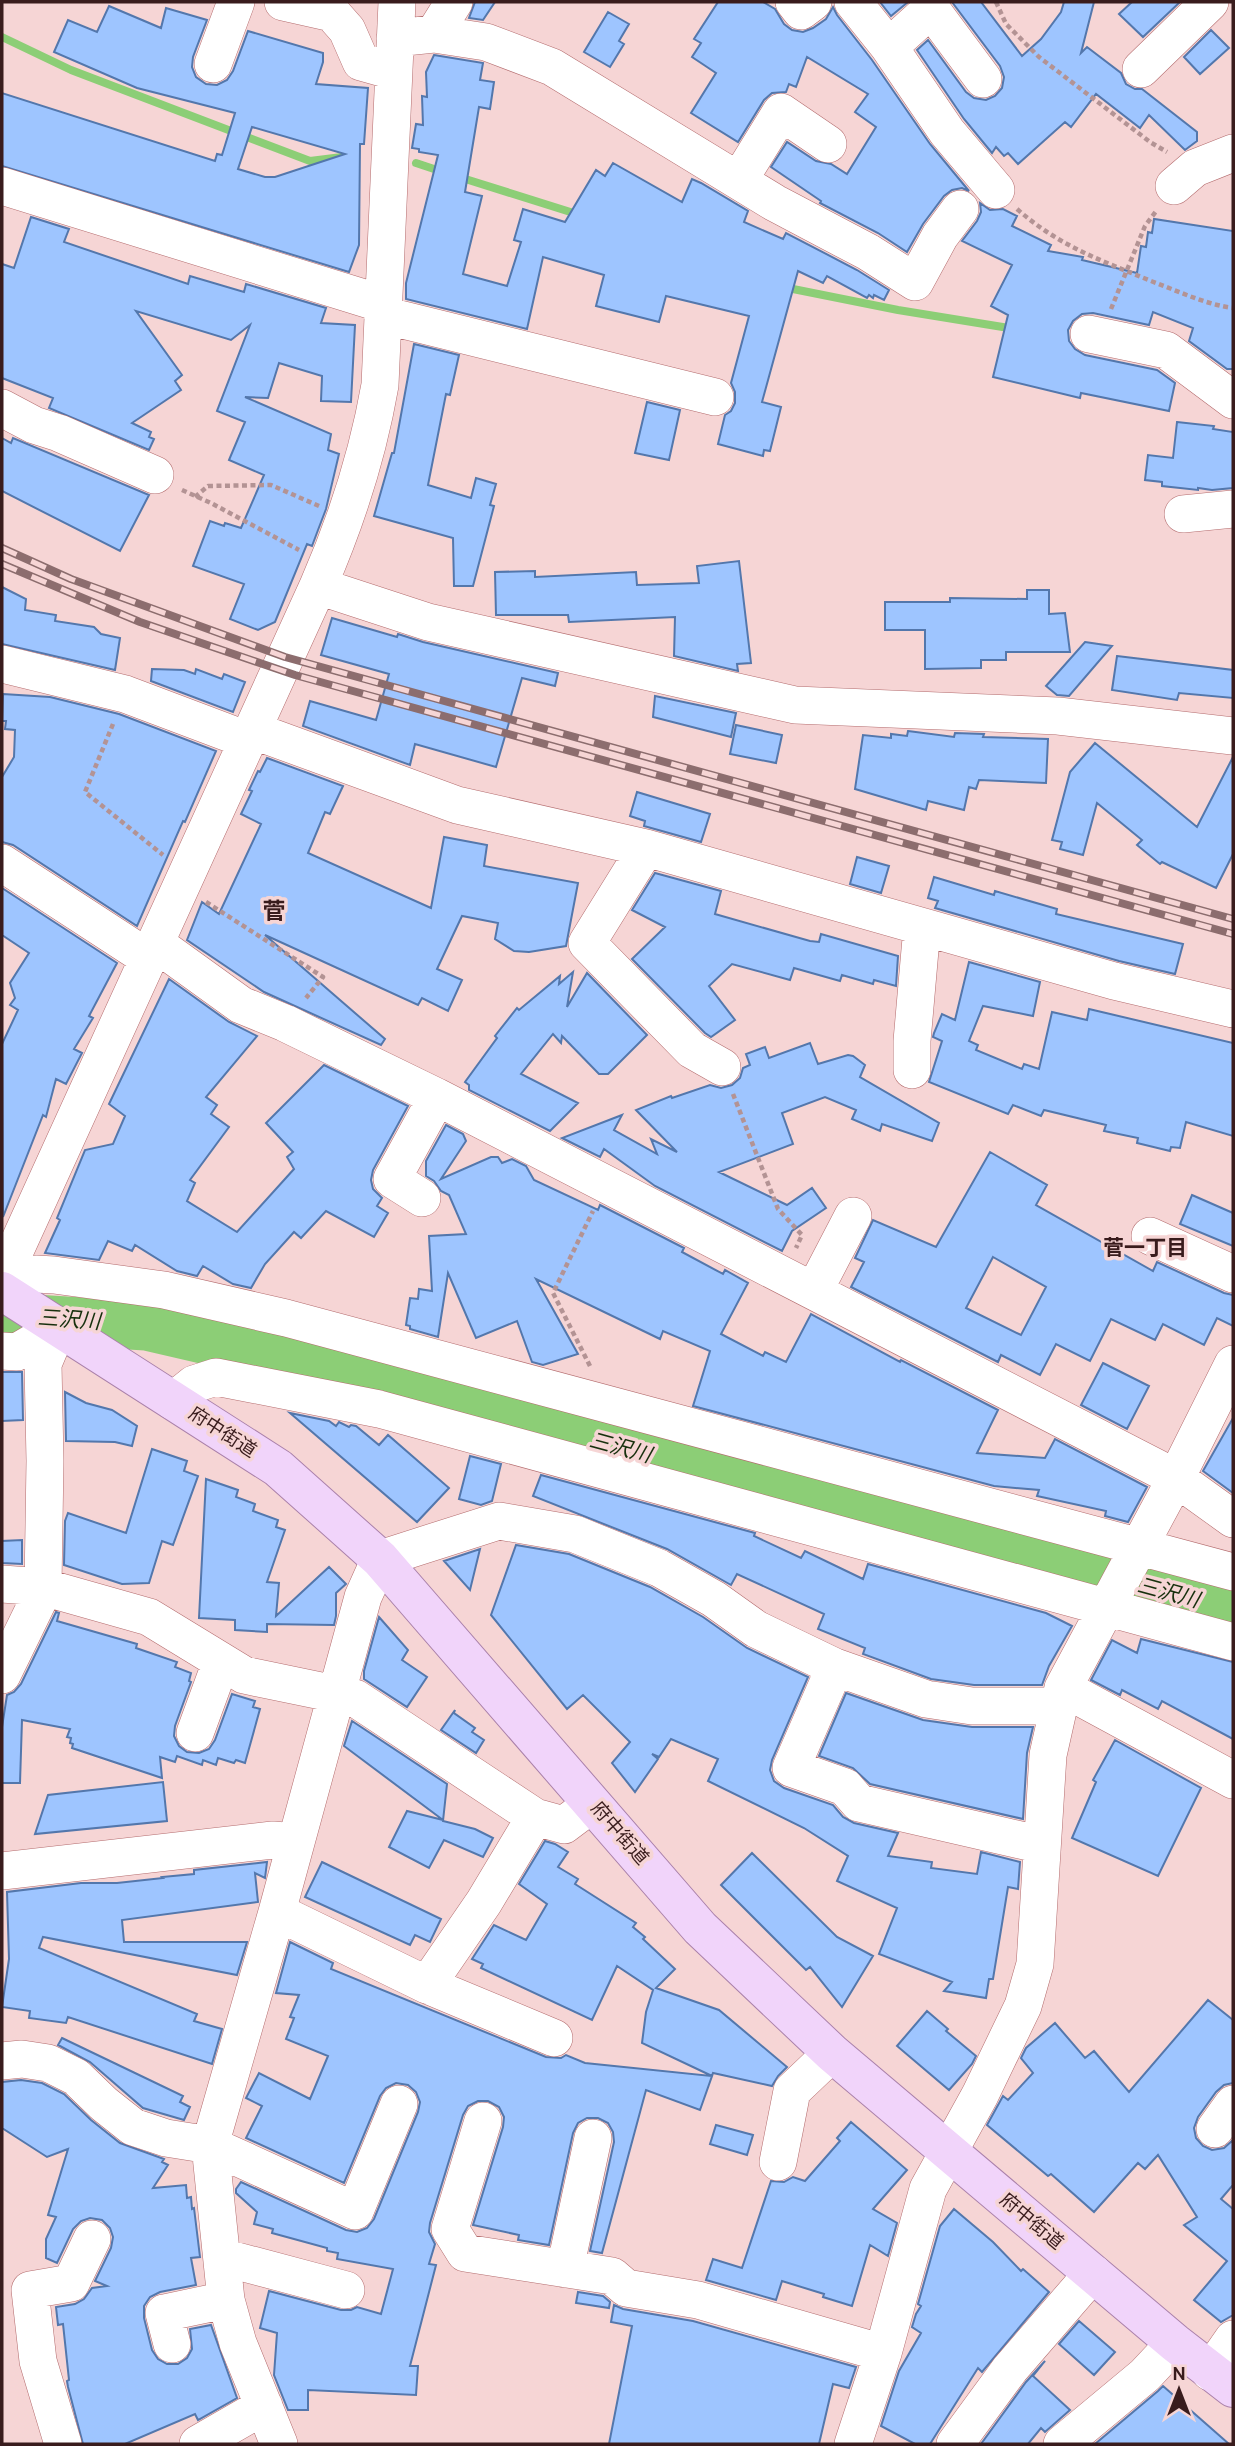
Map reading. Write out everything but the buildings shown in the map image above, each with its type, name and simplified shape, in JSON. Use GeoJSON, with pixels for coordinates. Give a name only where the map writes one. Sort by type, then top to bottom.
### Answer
{"type":"FeatureCollection","features":[{"type":"Feature","properties":{"kind":"main road","name":"府中街道"},"geometry":{"type":"LineString","coordinates":[[8,1279],[67,1334],[278,1468],[380,1559],[700,1928],[832,2053],[1222,2380]]}},
{"type":"Feature","properties":{"kind":"street"},"geometry":{"type":"LineString","coordinates":[[213,64],[236,2]]}},
{"type":"Feature","properties":{"kind":"street"},"geometry":{"type":"LineString","coordinates":[[283,2],[332,13],[347,30],[360,62],[394,54],[434,34],[454,2]]}},
{"type":"Feature","properties":{"kind":"street"},"geometry":{"type":"LineString","coordinates":[[397,2],[380,385],[374,422],[345,518],[318,586],[13,1255],[8,1279],[54,1275],[178,1293],[286,1318],[1233,1572]]}},
{"type":"Feature","properties":{"kind":"street"},"geometry":{"type":"LineString","coordinates":[[853,2],[889,47],[947,132],[996,190]]}},
{"type":"Feature","properties":{"kind":"street"},"geometry":{"type":"LineString","coordinates":[[1140,69],[1210,2]]}},
{"type":"Feature","properties":{"kind":"street"},"geometry":{"type":"LineString","coordinates":[[1226,2],[1233,17]]}},
{"type":"Feature","properties":{"kind":"street"},"geometry":{"type":"LineString","coordinates":[[889,47],[931,9],[983,79]]}},
{"type":"Feature","properties":{"kind":"street"},"geometry":{"type":"LineString","coordinates":[[434,34],[486,42],[552,67],[775,203],[867,252],[915,282],[940,236],[960,209]]}},
{"type":"Feature","properties":{"kind":"street"},"geometry":{"type":"LineString","coordinates":[[739,180],[781,112],[828,144]]}},
{"type":"Feature","properties":{"kind":"street"},"geometry":{"type":"LineString","coordinates":[[1184,177],[1233,153]]}},
{"type":"Feature","properties":{"kind":"street"},"geometry":{"type":"LineString","coordinates":[[2,186],[383,309],[715,397]]}},
{"type":"Feature","properties":{"kind":"street"},"geometry":{"type":"LineString","coordinates":[[1095,335],[1166,350],[1233,400]]}},
{"type":"Feature","properties":{"kind":"street"},"geometry":{"type":"LineString","coordinates":[[2,408],[34,425],[59,433],[155,475]]}},
{"type":"Feature","properties":{"kind":"street"},"geometry":{"type":"LineString","coordinates":[[1183,514],[1233,509]]}},
{"type":"Feature","properties":{"kind":"street"},"geometry":{"type":"LineString","coordinates":[[318,586],[428,622],[795,705],[1058,716],[1233,736]]}},
{"type":"Feature","properties":{"kind":"street"},"geometry":{"type":"LineString","coordinates":[[2,664],[125,694],[457,805],[646,848],[1114,981],[1233,1009]]}},
{"type":"Feature","properties":{"kind":"street"},"geometry":{"type":"LineString","coordinates":[[646,848],[587,943],[692,1049],[722,1067]]}},
{"type":"Feature","properties":{"kind":"street"},"geometry":{"type":"LineString","coordinates":[[2,863],[241,1005],[285,1023],[437,1097],[1176,1478],[1233,1519]]}},
{"type":"Feature","properties":{"kind":"street"},"geometry":{"type":"LineString","coordinates":[[912,1070],[922,927]]}},
{"type":"Feature","properties":{"kind":"street"},"geometry":{"type":"LineString","coordinates":[[422,1198],[392,1179],[437,1097]]}},
{"type":"Feature","properties":{"kind":"street"},"geometry":{"type":"LineString","coordinates":[[798,1283],[853,1216]]}},
{"type":"Feature","properties":{"kind":"street"},"geometry":{"type":"LineString","coordinates":[[1150,1236],[1233,1275]]}},
{"type":"Feature","properties":{"kind":"street"},"geometry":{"type":"LineString","coordinates":[[2,1675],[43,1587],[45,1461],[21,1356],[67,1334]]}},
{"type":"Feature","properties":{"kind":"street"},"geometry":{"type":"LineString","coordinates":[[853,2444],[883,2353],[928,2189],[980,2095],[1023,2006],[1035,1964],[1048,1755],[1060,1697],[1138,1546],[1224,1401],[1233,1364]]}},
{"type":"Feature","properties":{"kind":"street"},"geometry":{"type":"LineString","coordinates":[[173,1401],[194,1384],[216,1377],[379,1409],[1233,1642]]}},
{"type":"Feature","properties":{"kind":"street"},"geometry":{"type":"LineString","coordinates":[[279,2444],[238,2343],[226,2300],[210,2145],[363,1597],[380,1559],[499,1521],[575,1534],[659,1569],[714,1599],[756,1629],[835,1667],[926,1699],[972,1706],[1060,1697],[1233,1780]]}},
{"type":"Feature","properties":{"kind":"street"},"geometry":{"type":"LineString","coordinates":[[2,1584],[43,1587],[149,1617],[244,1675],[355,1698],[534,1816],[565,1825],[592,1804]]}},
{"type":"Feature","properties":{"kind":"street"},"geometry":{"type":"LineString","coordinates":[[195,1733],[221,1662]]}},
{"type":"Feature","properties":{"kind":"street"},"geometry":{"type":"LineString","coordinates":[[835,1667],[792,1768],[845,1787],[859,1803],[1042,1845]]}},
{"type":"Feature","properties":{"kind":"street"},"geometry":{"type":"LineString","coordinates":[[427,1985],[484,1902],[534,1816]]}},
{"type":"Feature","properties":{"kind":"street"},"geometry":{"type":"LineString","coordinates":[[2,1871],[273,1840],[296,1842]]}},
{"type":"Feature","properties":{"kind":"street"},"geometry":{"type":"LineString","coordinates":[[277,1912],[427,1985],[554,2038]]}},
{"type":"Feature","properties":{"kind":"street"},"geometry":{"type":"LineString","coordinates":[[778,2162],[792,2091],[832,2053]]}},
{"type":"Feature","properties":{"kind":"street"},"geometry":{"type":"LineString","coordinates":[[2,2061],[22,2059],[48,2063],[76,2077],[133,2127],[166,2138],[210,2145],[355,2211],[398,2104]]}},
{"type":"Feature","properties":{"kind":"street"},"geometry":{"type":"LineString","coordinates":[[483,2120],[450,2229],[465,2253],[612,2276],[626,2288],[698,2300],[883,2353]]}},
{"type":"Feature","properties":{"kind":"street"},"geometry":{"type":"LineString","coordinates":[[565,2269],[593,2138]]}},
{"type":"Feature","properties":{"kind":"street"},"geometry":{"type":"LineString","coordinates":[[63,2444],[38,2361],[30,2290],[71,2283],[92,2239]]}},
{"type":"Feature","properties":{"kind":"street"},"geometry":{"type":"LineString","coordinates":[[222,2257],[345,2290]]}},
{"type":"Feature","properties":{"kind":"street"},"geometry":{"type":"LineString","coordinates":[[955,2444],[1010,2369],[1093,2273]]}},
{"type":"Feature","properties":{"kind":"street"},"geometry":{"type":"LineString","coordinates":[[172,2344],[164,2313],[226,2300]]}},
{"type":"Feature","properties":{"kind":"street"},"geometry":{"type":"LineString","coordinates":[[1222,2380],[1233,2339]]}},
{"type":"Feature","properties":{"kind":"street"},"geometry":{"type":"LineString","coordinates":[[1062,2444],[1144,2375],[1175,2343]]}},
{"type":"Feature","properties":{"kind":"street"},"geometry":{"type":"LineString","coordinates":[[198,2444],[264,2406]]}},
{"type":"Feature","properties":{"kind":"path"},"geometry":{"type":"LineString","coordinates":[[996,2],[1006,24],[1039,57],[1150,142],[1184,177],[1145,226],[1095,335]]}},
{"type":"Feature","properties":{"kind":"path"},"geometry":{"type":"LineString","coordinates":[[996,190],[1030,220],[1073,249],[1196,299],[1233,308]]}},
{"type":"Feature","properties":{"kind":"path"},"geometry":{"type":"LineString","coordinates":[[301,551],[211,503],[195,498],[208,486],[271,485],[330,510]]}},
{"type":"Feature","properties":{"kind":"path"},"geometry":{"type":"LineString","coordinates":[[125,694],[85,792],[164,855]]}},
{"type":"Feature","properties":{"kind":"path"},"geometry":{"type":"LineString","coordinates":[[196,895],[323,976],[285,1023]]}},
{"type":"Feature","properties":{"kind":"path"},"geometry":{"type":"LineString","coordinates":[[722,1067],[778,1209],[802,1235],[798,1283]]}},
{"type":"Feature","properties":{"kind":"path"},"geometry":{"type":"LineString","coordinates":[[589,1398],[590,1367],[553,1293],[606,1185]]}},
{"type":"Feature","properties":{"kind":"waterway"},"geometry":{"type":"LineString","coordinates":[[2,37],[71,70],[310,161],[342,157]]}},
{"type":"Feature","properties":{"kind":"waterway"},"geometry":{"type":"LineString","coordinates":[[416,163],[443,172]]}},
{"type":"Feature","properties":{"kind":"waterway"},"geometry":{"type":"LineString","coordinates":[[459,177],[580,215]]}},
{"type":"Feature","properties":{"kind":"waterway"},"geometry":{"type":"LineString","coordinates":[[783,287],[898,310],[1015,329]]}},
{"type":"Feature","properties":{"kind":"waterway","name":"三沢川"},"geometry":{"type":"LineString","coordinates":[[2,1317],[146,1326],[241,1348],[408,1389],[1233,1612]]}},
{"type":"Feature","properties":{"kind":"railway"},"geometry":{"type":"LineString","coordinates":[[2,548],[71,579],[285,657],[1233,919]]}},
{"type":"Feature","properties":{"kind":"railway"},"geometry":{"type":"LineString","coordinates":[[2,564],[140,622],[295,675],[1233,934]]}},
{"type":"Feature","properties":{"kind":"district","name":"菅"},"geometry":{"type":"Point","coordinates":[274,913]}},
{"type":"Feature","properties":{"kind":"district","name":"菅一丁目"},"geometry":{"type":"Point","coordinates":[1145,1249]}}]}
